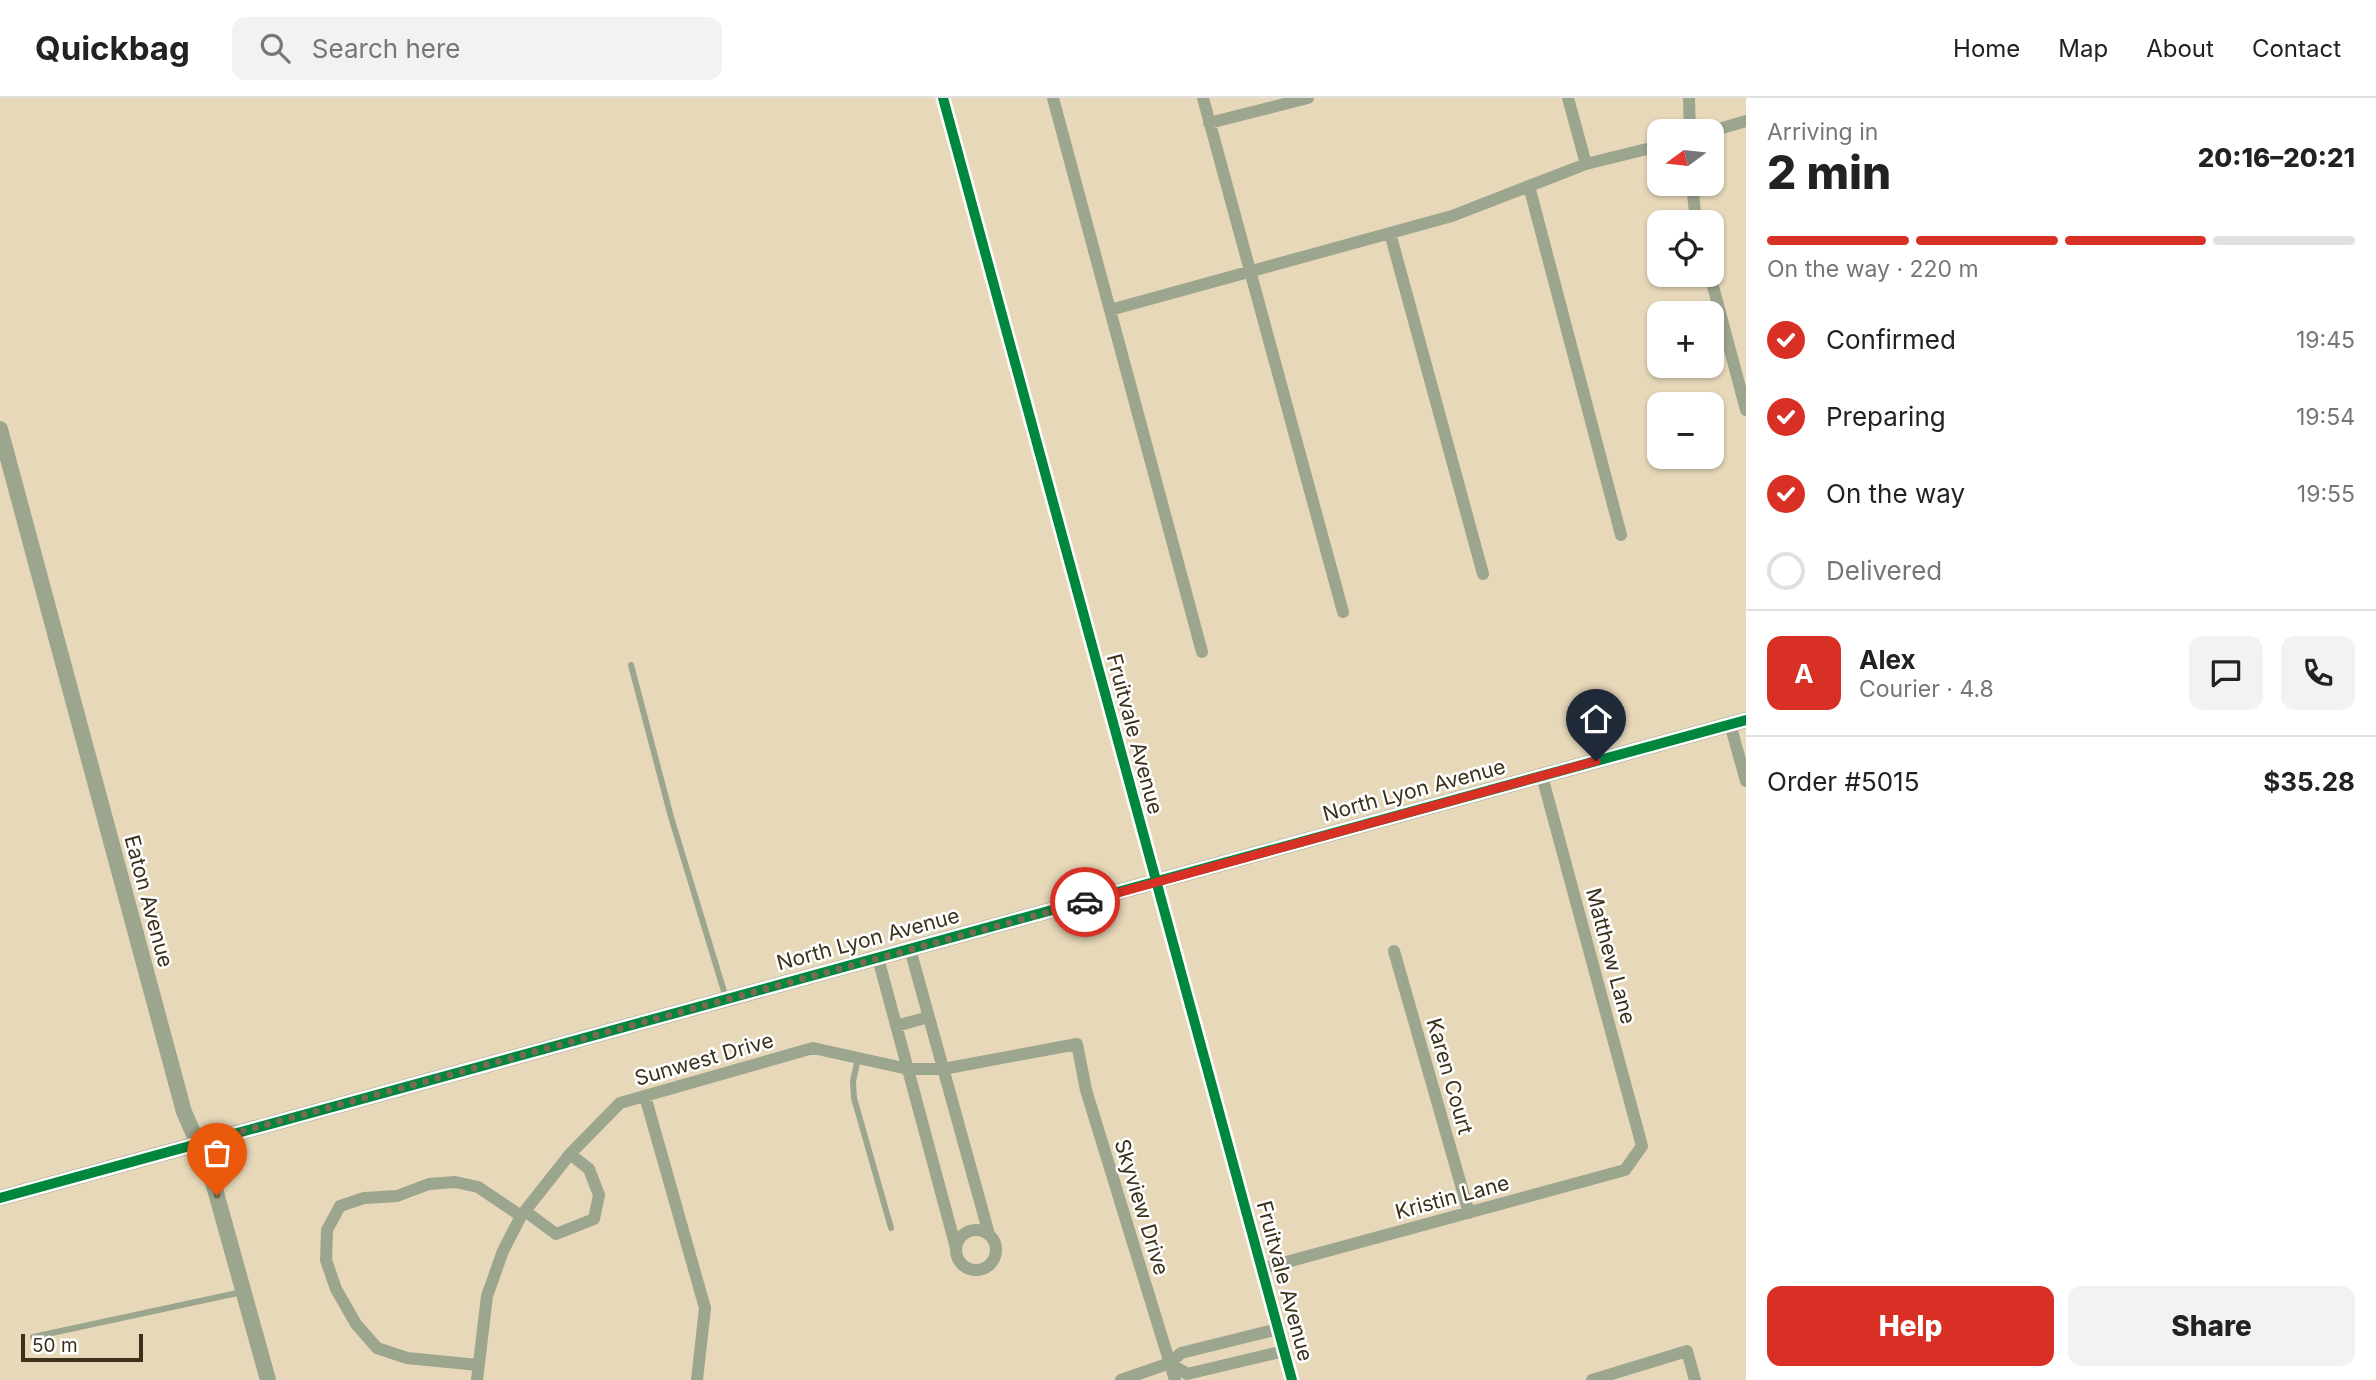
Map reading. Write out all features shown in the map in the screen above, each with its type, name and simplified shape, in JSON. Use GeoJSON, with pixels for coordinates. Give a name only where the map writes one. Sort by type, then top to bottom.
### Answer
{"type":"FeatureCollection","features":[{"type":"Feature","properties":{"kind":"street","name":"Fruitvale Avenue"},"geometry":{"type":"LineString","coordinates":[[943,98],[1292,1380]]}},
{"type":"Feature","properties":{"kind":"street"},"geometry":{"type":"LineString","coordinates":[[1053,98],[1202,652]]}},
{"type":"Feature","properties":{"kind":"street"},"geometry":{"type":"LineString","coordinates":[[1203,98],[1343,612]]}},
{"type":"Feature","properties":{"kind":"street"},"geometry":{"type":"LineString","coordinates":[[1209,122],[1308,98]]}},
{"type":"Feature","properties":{"kind":"street"},"geometry":{"type":"LineString","coordinates":[[1568,98],[1586,164]]}},
{"type":"Feature","properties":{"kind":"street"},"geometry":{"type":"LineString","coordinates":[[1689,98],[1690,119]]}},
{"type":"Feature","properties":{"kind":"street"},"geometry":{"type":"LineString","coordinates":[[1724,127],[1746,121]]}},
{"type":"Feature","properties":{"kind":"street"},"geometry":{"type":"LineString","coordinates":[[1110,310],[1451,216],[1586,164],[1647,149]]}},
{"type":"Feature","properties":{"kind":"street"},"geometry":{"type":"LineString","coordinates":[[1529,186],[1621,535]]}},
{"type":"Feature","properties":{"kind":"street"},"geometry":{"type":"LineString","coordinates":[[1390,233],[1483,575]]}},
{"type":"Feature","properties":{"kind":"street"},"geometry":{"type":"LineString","coordinates":[[1713,287],[1746,410]]}},
{"type":"Feature","properties":{"kind":"street","name":"Eaton Avenue"},"geometry":{"type":"LineString","coordinates":[[0,429],[184,1112],[210,1171],[268,1380]]}},
{"type":"Feature","properties":{"kind":"street","name":"North Lyon Avenue"},"geometry":{"type":"LineString","coordinates":[[0,1198],[1738,722]]}},
{"type":"Feature","properties":{"kind":"street"},"geometry":{"type":"LineString","coordinates":[[1738,722],[1746,781]]}},
{"type":"Feature","properties":{"kind":"street","name":"Matthew Lane"},"geometry":{"type":"LineString","coordinates":[[1542,776],[1642,1146]]}},
{"type":"Feature","properties":{"kind":"street"},"geometry":{"type":"LineString","coordinates":[[878,958],[956,1255],[963,1265],[975,1270],[987,1267],[992,1263],[996,1251],[910,949]]}},
{"type":"Feature","properties":{"kind":"street","name":"Karen Court"},"geometry":{"type":"LineString","coordinates":[[1394,951],[1469,1213]]}},
{"type":"Feature","properties":{"kind":"street"},"geometry":{"type":"LineString","coordinates":[[896,1026],[929,1017]]}},
{"type":"Feature","properties":{"kind":"street","name":"Sunwest Drive"},"geometry":{"type":"LineString","coordinates":[[477,1380],[486,1296],[503,1251],[523,1214],[570,1154],[620,1103],[813,1048],[908,1069],[943,1069],[1077,1044]]}},
{"type":"Feature","properties":{"kind":"street","name":"Skyview Drive"},"geometry":{"type":"LineString","coordinates":[[1077,1044],[1086,1090],[1175,1380]]}},
{"type":"Feature","properties":{"kind":"street"},"geometry":{"type":"LineString","coordinates":[[645,1096],[705,1308],[697,1380]]}},
{"type":"Feature","properties":{"kind":"street","name":"Kristin Lane"},"geometry":{"type":"LineString","coordinates":[[1261,1269],[1625,1170],[1642,1146]]}},
{"type":"Feature","properties":{"kind":"street"},"geometry":{"type":"LineString","coordinates":[[478,1365],[407,1358],[377,1348],[356,1324],[336,1289],[326,1260],[327,1230],[340,1206],[364,1198],[397,1196],[429,1184],[455,1182],[478,1188],[556,1234],[594,1220],[599,1195],[589,1169],[570,1154]]}},
{"type":"Feature","properties":{"kind":"street"},"geometry":{"type":"LineString","coordinates":[[956,1248],[960,1237],[965,1233],[977,1230],[989,1234]]}},
{"type":"Feature","properties":{"kind":"street"},"geometry":{"type":"LineString","coordinates":[[1121,1380],[1170,1363],[1181,1353],[1278,1329]]}},
{"type":"Feature","properties":{"kind":"street"},"geometry":{"type":"LineString","coordinates":[[1170,1363],[1188,1374],[1284,1351]]}},
{"type":"Feature","properties":{"kind":"street"},"geometry":{"type":"LineString","coordinates":[[1592,1380],[1687,1351],[1695,1380]]}},
{"type":"Feature","properties":{"kind":"lane"},"geometry":{"type":"LineString","coordinates":[[631,665],[671,817],[726,1000]]}},
{"type":"Feature","properties":{"kind":"lane"},"geometry":{"type":"LineString","coordinates":[[858,1057],[853,1081],[854,1098],[891,1228]]}},
{"type":"Feature","properties":{"kind":"lane"},"geometry":{"type":"LineString","coordinates":[[33,1337],[244,1292]]}},
{"type":"Feature","properties":{"kind":"cycle path"},"geometry":{"type":"LineString","coordinates":[[943,98],[1292,1380]]}},
{"type":"Feature","properties":{"kind":"cycle path"},"geometry":{"type":"LineString","coordinates":[[0,1198],[1746,720]]}},
{"type":"Feature","properties":{"kind":"way so far"},"geometry":{"type":"LineString","coordinates":[[217,1195],[199,1143],[1085,902]]}},
{"type":"Feature","properties":{"kind":"route"},"geometry":{"type":"LineString","coordinates":[[1085,902],[1596,761]]}}]}
